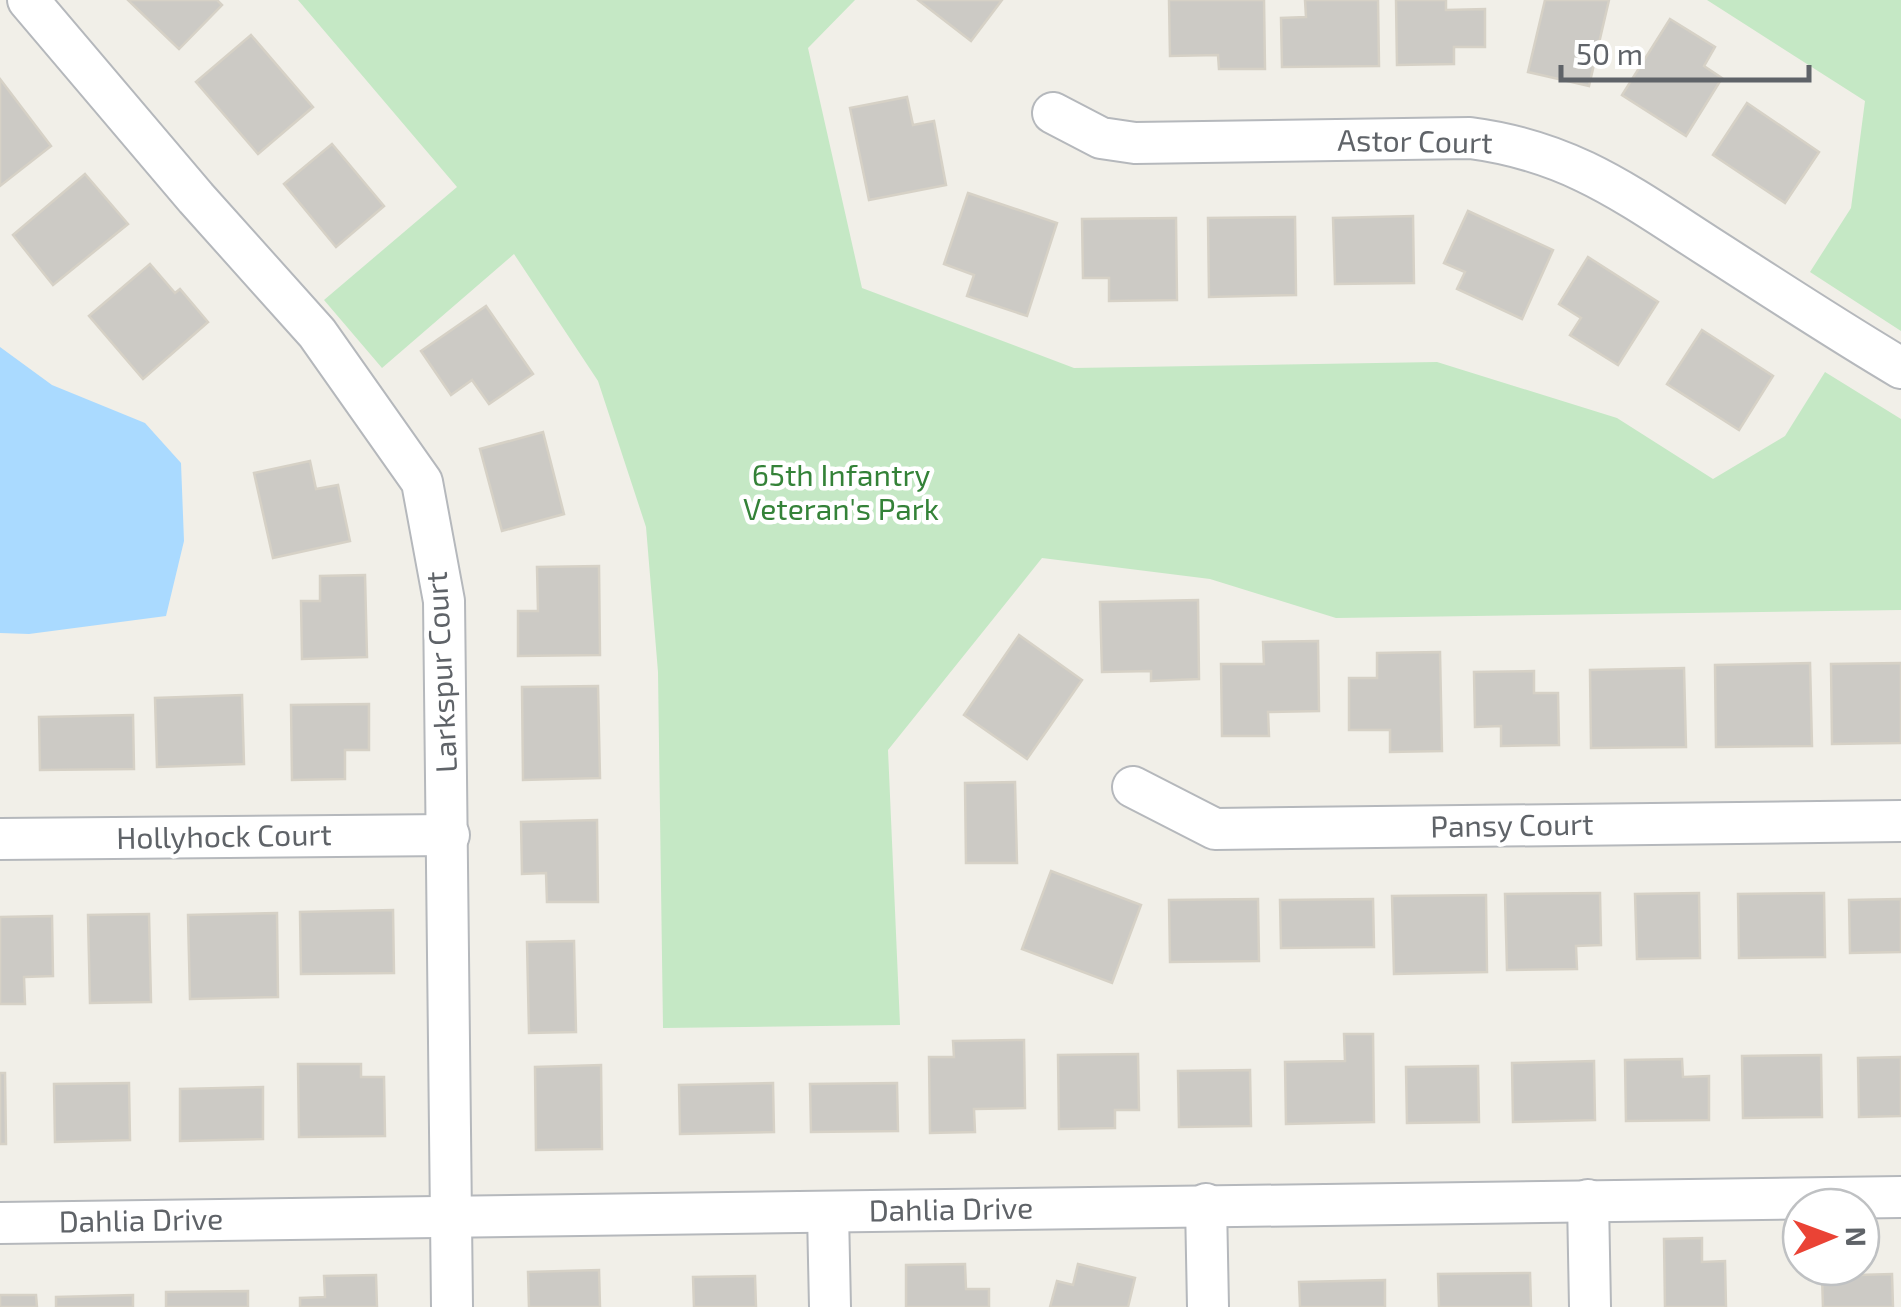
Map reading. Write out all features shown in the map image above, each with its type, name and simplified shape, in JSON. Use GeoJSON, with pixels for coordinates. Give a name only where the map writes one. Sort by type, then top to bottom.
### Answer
{"type":"FeatureCollection","features":[{"type":"Feature","properties":{"kind":"street","name":"Larkspur Court"},"geometry":{"type":"LineString","coordinates":[[28,0],[317,333],[422,482],[444,600],[452,1307]]}},
{"type":"Feature","properties":{"kind":"street","name":"Astor Court"},"geometry":{"type":"LineString","coordinates":[[1053,113],[1101,138],[1135,144],[1470,138],[1511,144],[1560,158],[1614,185],[1901,368]]}},
{"type":"Feature","properties":{"kind":"street","name":"Pansy Court"},"geometry":{"type":"LineString","coordinates":[[1133,787],[1215,830],[1901,821]]}},
{"type":"Feature","properties":{"kind":"street","name":"Hollyhock Court"},"geometry":{"type":"LineString","coordinates":[[0,839],[449,835]]}},
{"type":"Feature","properties":{"kind":"street","name":"Dahlia Drive"},"geometry":{"type":"LineString","coordinates":[[0,1223],[1901,1197]]}},
{"type":"Feature","properties":{"kind":"street"},"geometry":{"type":"LineString","coordinates":[[1588,1200],[1590,1307]]}},
{"type":"Feature","properties":{"kind":"street"},"geometry":{"type":"LineString","coordinates":[[1206,1204],[1208,1307]]}},
{"type":"Feature","properties":{"kind":"street"},"geometry":{"type":"LineString","coordinates":[[828,1213],[830,1307]]}},
{"type":"Feature","properties":{"kind":"green space","name":"65th Infantry Veteran's Park"},"geometry":{"type":"Polygon","coordinates":[[[298,0],[855,0],[808,48],[862,288],[1074,368],[1437,362],[1617,418],[1713,479],[1785,436],[1825,372],[1901,419],[1901,610],[1336,618],[1210,579],[1042,558],[888,750],[900,1025],[663,1028],[658,672],[646,527],[598,381],[514,254],[382,368],[324,300],[457,187],[298,0]]]}},
{"type":"Feature","properties":{"kind":"green space"},"geometry":{"type":"Polygon","coordinates":[[[1707,0],[1901,0],[1901,331],[1810,272],[1851,208],[1865,101],[1707,0]]]}},
{"type":"Feature","properties":{"kind":"water"},"geometry":{"type":"Polygon","coordinates":[[[0,347],[52,385],[145,423],[181,463],[184,541],[166,616],[29,634],[0,633],[0,347]]]}},
{"type":"Feature","properties":{"kind":"building"},"geometry":{"type":"Polygon","coordinates":[[[128,0],[217,0],[222,5],[179,49],[128,0]]]}},
{"type":"Feature","properties":{"kind":"building"},"geometry":{"type":"Polygon","coordinates":[[[918,0],[1002,0],[971,41],[918,0]]]}},
{"type":"Feature","properties":{"kind":"building"},"geometry":{"type":"Polygon","coordinates":[[[1169,0],[1264,0],[1265,69],[1219,69],[1218,55],[1170,56],[1169,0]]]}},
{"type":"Feature","properties":{"kind":"building"},"geometry":{"type":"Polygon","coordinates":[[[1305,0],[1378,0],[1379,66],[1282,67],[1281,18],[1306,17],[1305,0]]]}},
{"type":"Feature","properties":{"kind":"building"},"geometry":{"type":"Polygon","coordinates":[[[1396,0],[1446,0],[1446,10],[1485,9],[1485,47],[1454,47],[1454,64],[1397,65],[1396,0]]]}},
{"type":"Feature","properties":{"kind":"building"},"geometry":{"type":"Polygon","coordinates":[[[1545,0],[1609,0],[1589,86],[1528,72],[1545,0]]]}},
{"type":"Feature","properties":{"kind":"building"},"geometry":{"type":"Polygon","coordinates":[[[1670,19],[1715,47],[1704,66],[1722,78],[1686,136],[1622,95],[1670,19]]]}},
{"type":"Feature","properties":{"kind":"building"},"geometry":{"type":"Polygon","coordinates":[[[251,35],[313,107],[258,154],[196,82],[251,35]]]}},
{"type":"Feature","properties":{"kind":"building"},"geometry":{"type":"Polygon","coordinates":[[[0,79],[51,146],[0,186],[0,79]]]}},
{"type":"Feature","properties":{"kind":"building"},"geometry":{"type":"Polygon","coordinates":[[[907,97],[913,125],[934,121],[946,185],[869,200],[850,108],[907,97]]]}},
{"type":"Feature","properties":{"kind":"building"},"geometry":{"type":"Polygon","coordinates":[[[1747,103],[1819,152],[1785,203],[1713,155],[1747,103]]]}},
{"type":"Feature","properties":{"kind":"building"},"geometry":{"type":"Polygon","coordinates":[[[332,144],[384,206],[336,247],[284,184],[332,144]]]}},
{"type":"Feature","properties":{"kind":"building"},"geometry":{"type":"Polygon","coordinates":[[[85,174],[128,224],[53,285],[13,235],[85,174]]]}},
{"type":"Feature","properties":{"kind":"building"},"geometry":{"type":"Polygon","coordinates":[[[968,193],[1057,223],[1027,316],[967,296],[974,275],[944,264],[968,193]]]}},
{"type":"Feature","properties":{"kind":"building"},"geometry":{"type":"Polygon","coordinates":[[[1468,211],[1553,250],[1522,319],[1457,289],[1465,272],[1444,263],[1468,211]]]}},
{"type":"Feature","properties":{"kind":"building"},"geometry":{"type":"Polygon","coordinates":[[[1413,216],[1414,283],[1335,284],[1333,218],[1413,216]]]}},
{"type":"Feature","properties":{"kind":"building"},"geometry":{"type":"Polygon","coordinates":[[[1295,217],[1296,295],[1209,297],[1208,218],[1295,217]]]}},
{"type":"Feature","properties":{"kind":"building"},"geometry":{"type":"Polygon","coordinates":[[[1176,218],[1177,300],[1109,301],[1109,278],[1083,278],[1082,219],[1176,218]]]}},
{"type":"Feature","properties":{"kind":"building"},"geometry":{"type":"Polygon","coordinates":[[[1588,257],[1658,302],[1618,365],[1570,335],[1581,318],[1559,304],[1588,257]]]}},
{"type":"Feature","properties":{"kind":"building"},"geometry":{"type":"Polygon","coordinates":[[[150,264],[175,293],[180,289],[208,322],[143,379],[89,316],[150,264]]]}},
{"type":"Feature","properties":{"kind":"building"},"geometry":{"type":"Polygon","coordinates":[[[486,306],[533,374],[489,404],[472,380],[451,395],[421,351],[486,306]]]}},
{"type":"Feature","properties":{"kind":"building"},"geometry":{"type":"Polygon","coordinates":[[[1702,330],[1773,376],[1739,430],[1667,384],[1702,330]]]}},
{"type":"Feature","properties":{"kind":"building"},"geometry":{"type":"Polygon","coordinates":[[[543,432],[564,514],[502,531],[480,449],[543,432]]]}},
{"type":"Feature","properties":{"kind":"building"},"geometry":{"type":"Polygon","coordinates":[[[310,461],[316,489],[338,485],[350,541],[273,558],[254,473],[310,461]]]}},
{"type":"Feature","properties":{"kind":"building"},"geometry":{"type":"Polygon","coordinates":[[[599,566],[600,655],[518,656],[518,611],[538,611],[537,567],[599,566]]]}},
{"type":"Feature","properties":{"kind":"building"},"geometry":{"type":"Polygon","coordinates":[[[365,575],[367,657],[302,659],[301,601],[320,601],[320,576],[365,575]]]}},
{"type":"Feature","properties":{"kind":"building"},"geometry":{"type":"Polygon","coordinates":[[[1198,600],[1199,679],[1151,681],[1151,671],[1102,672],[1100,602],[1198,600]]]}},
{"type":"Feature","properties":{"kind":"building"},"geometry":{"type":"Polygon","coordinates":[[[1019,635],[1082,680],[1027,759],[964,715],[1019,635]]]}},
{"type":"Feature","properties":{"kind":"building"},"geometry":{"type":"Polygon","coordinates":[[[1318,641],[1319,711],[1268,712],[1269,736],[1222,736],[1221,664],[1264,664],[1263,642],[1318,641]]]}},
{"type":"Feature","properties":{"kind":"building"},"geometry":{"type":"Polygon","coordinates":[[[1440,652],[1442,751],[1390,752],[1390,730],[1349,730],[1349,678],[1377,678],[1377,653],[1440,652]]]}},
{"type":"Feature","properties":{"kind":"building"},"geometry":{"type":"Polygon","coordinates":[[[1810,663],[1812,746],[1716,747],[1715,665],[1810,663]]]}},
{"type":"Feature","properties":{"kind":"building"},"geometry":{"type":"Polygon","coordinates":[[[1901,663],[1901,743],[1832,744],[1831,664],[1901,663]]]}},
{"type":"Feature","properties":{"kind":"building"},"geometry":{"type":"Polygon","coordinates":[[[1684,668],[1686,747],[1591,748],[1590,670],[1684,668]]]}},
{"type":"Feature","properties":{"kind":"building"},"geometry":{"type":"Polygon","coordinates":[[[1534,671],[1534,693],[1558,693],[1559,745],[1501,746],[1501,726],[1475,727],[1474,672],[1534,671]]]}},
{"type":"Feature","properties":{"kind":"building"},"geometry":{"type":"Polygon","coordinates":[[[598,686],[600,778],[523,780],[522,687],[598,686]]]}},
{"type":"Feature","properties":{"kind":"building"},"geometry":{"type":"Polygon","coordinates":[[[242,695],[244,764],[157,767],[155,698],[242,695]]]}},
{"type":"Feature","properties":{"kind":"building"},"geometry":{"type":"Polygon","coordinates":[[[369,704],[369,750],[345,750],[345,779],[292,780],[291,705],[369,704]]]}},
{"type":"Feature","properties":{"kind":"building"},"geometry":{"type":"Polygon","coordinates":[[[133,715],[134,769],[40,770],[39,717],[133,715]]]}},
{"type":"Feature","properties":{"kind":"building"},"geometry":{"type":"Polygon","coordinates":[[[1015,782],[1017,863],[966,863],[965,783],[1015,782]]]}},
{"type":"Feature","properties":{"kind":"building"},"geometry":{"type":"Polygon","coordinates":[[[597,820],[598,902],[547,902],[546,873],[522,874],[521,822],[597,820]]]}},
{"type":"Feature","properties":{"kind":"building"},"geometry":{"type":"Polygon","coordinates":[[[1051,871],[1141,905],[1112,983],[1022,949],[1051,871]]]}},
{"type":"Feature","properties":{"kind":"building"},"geometry":{"type":"Polygon","coordinates":[[[1600,893],[1601,945],[1576,946],[1577,969],[1507,970],[1505,894],[1600,893]]]}},
{"type":"Feature","properties":{"kind":"building"},"geometry":{"type":"Polygon","coordinates":[[[1699,893],[1700,958],[1637,959],[1635,894],[1699,893]]]}},
{"type":"Feature","properties":{"kind":"building"},"geometry":{"type":"Polygon","coordinates":[[[1824,893],[1825,957],[1739,958],[1738,894],[1824,893]]]}},
{"type":"Feature","properties":{"kind":"building"},"geometry":{"type":"Polygon","coordinates":[[[1486,895],[1487,972],[1394,974],[1392,896],[1486,895]]]}},
{"type":"Feature","properties":{"kind":"building"},"geometry":{"type":"Polygon","coordinates":[[[1258,899],[1259,961],[1170,962],[1169,900],[1258,899]]]}},
{"type":"Feature","properties":{"kind":"building"},"geometry":{"type":"Polygon","coordinates":[[[1373,899],[1374,947],[1281,948],[1280,900],[1373,899]]]}},
{"type":"Feature","properties":{"kind":"building"},"geometry":{"type":"Polygon","coordinates":[[[1901,899],[1901,952],[1850,953],[1849,900],[1901,899]]]}},
{"type":"Feature","properties":{"kind":"building"},"geometry":{"type":"Polygon","coordinates":[[[393,910],[394,973],[301,974],[300,912],[393,910]]]}},
{"type":"Feature","properties":{"kind":"building"},"geometry":{"type":"Polygon","coordinates":[[[277,913],[278,997],[190,999],[188,915],[277,913]]]}},
{"type":"Feature","properties":{"kind":"building"},"geometry":{"type":"Polygon","coordinates":[[[149,914],[151,1002],[90,1003],[88,915],[149,914]]]}},
{"type":"Feature","properties":{"kind":"building"},"geometry":{"type":"Polygon","coordinates":[[[52,916],[53,976],[24,977],[25,1004],[0,1004],[0,917],[52,916]]]}},
{"type":"Feature","properties":{"kind":"building"},"geometry":{"type":"Polygon","coordinates":[[[574,941],[576,1032],[529,1033],[527,942],[574,941]]]}},
{"type":"Feature","properties":{"kind":"building"},"geometry":{"type":"Polygon","coordinates":[[[1344,1034],[1373,1034],[1374,1122],[1286,1124],[1285,1062],[1345,1061],[1344,1034]]]}},
{"type":"Feature","properties":{"kind":"building"},"geometry":{"type":"Polygon","coordinates":[[[1024,1040],[1025,1108],[974,1109],[975,1132],[930,1133],[929,1057],[954,1057],[953,1041],[1024,1040]]]}},
{"type":"Feature","properties":{"kind":"building"},"geometry":{"type":"Polygon","coordinates":[[[1138,1054],[1139,1110],[1115,1110],[1115,1128],[1059,1129],[1058,1055],[1138,1054]]]}},
{"type":"Feature","properties":{"kind":"building"},"geometry":{"type":"Polygon","coordinates":[[[1821,1055],[1822,1117],[1743,1118],[1742,1056],[1821,1055]]]}},
{"type":"Feature","properties":{"kind":"building"},"geometry":{"type":"Polygon","coordinates":[[[1901,1057],[1901,1116],[1859,1117],[1858,1058],[1901,1057]]]}},
{"type":"Feature","properties":{"kind":"building"},"geometry":{"type":"Polygon","coordinates":[[[1682,1059],[1683,1077],[1709,1076],[1709,1120],[1626,1121],[1625,1060],[1682,1059]]]}},
{"type":"Feature","properties":{"kind":"building"},"geometry":{"type":"Polygon","coordinates":[[[1594,1061],[1595,1120],[1513,1122],[1512,1063],[1594,1061]]]}},
{"type":"Feature","properties":{"kind":"building"},"geometry":{"type":"Polygon","coordinates":[[[298,1064],[361,1064],[361,1077],[384,1077],[385,1136],[299,1137],[298,1064]]]}},
{"type":"Feature","properties":{"kind":"building"},"geometry":{"type":"Polygon","coordinates":[[[601,1065],[602,1149],[536,1150],[535,1067],[601,1065]]]}},
{"type":"Feature","properties":{"kind":"building"},"geometry":{"type":"Polygon","coordinates":[[[1478,1066],[1479,1122],[1407,1123],[1406,1067],[1478,1066]]]}},
{"type":"Feature","properties":{"kind":"building"},"geometry":{"type":"Polygon","coordinates":[[[1250,1070],[1251,1126],[1179,1127],[1178,1071],[1250,1070]]]}},
{"type":"Feature","properties":{"kind":"building"},"geometry":{"type":"Polygon","coordinates":[[[0,1073],[5,1073],[6,1144],[0,1144],[0,1073]]]}},
{"type":"Feature","properties":{"kind":"building"},"geometry":{"type":"Polygon","coordinates":[[[129,1083],[130,1140],[55,1142],[54,1084],[129,1083]]]}},
{"type":"Feature","properties":{"kind":"building"},"geometry":{"type":"Polygon","coordinates":[[[773,1083],[774,1132],[680,1134],[679,1085],[773,1083]]]}},
{"type":"Feature","properties":{"kind":"building"},"geometry":{"type":"Polygon","coordinates":[[[897,1083],[898,1131],[811,1132],[810,1084],[897,1083]]]}},
{"type":"Feature","properties":{"kind":"building"},"geometry":{"type":"Polygon","coordinates":[[[263,1087],[263,1139],[180,1141],[180,1089],[263,1087]]]}},
{"type":"Feature","properties":{"kind":"building"},"geometry":{"type":"Polygon","coordinates":[[[1702,1238],[1702,1262],[1725,1261],[1726,1307],[1665,1307],[1664,1239],[1702,1238]]]}},
{"type":"Feature","properties":{"kind":"building"},"geometry":{"type":"Polygon","coordinates":[[[965,1264],[966,1289],[989,1289],[989,1307],[906,1307],[906,1265],[965,1264]]]}},
{"type":"Feature","properties":{"kind":"building"},"geometry":{"type":"Polygon","coordinates":[[[1078,1264],[1135,1278],[1128,1307],[1050,1307],[1057,1281],[1073,1285],[1078,1264]]]}},
{"type":"Feature","properties":{"kind":"building"},"geometry":{"type":"Polygon","coordinates":[[[599,1270],[600,1307],[529,1307],[528,1272],[599,1270]]]}},
{"type":"Feature","properties":{"kind":"building"},"geometry":{"type":"Polygon","coordinates":[[[1530,1273],[1531,1307],[1439,1307],[1438,1274],[1530,1273]]]}},
{"type":"Feature","properties":{"kind":"building"},"geometry":{"type":"Polygon","coordinates":[[[1881,1274],[1892,1274],[1893,1307],[1823,1307],[1822,1287],[1881,1287],[1881,1274]]]}},
{"type":"Feature","properties":{"kind":"building"},"geometry":{"type":"Polygon","coordinates":[[[376,1275],[377,1307],[300,1307],[300,1298],[325,1297],[324,1276],[376,1275]]]}},
{"type":"Feature","properties":{"kind":"building"},"geometry":{"type":"Polygon","coordinates":[[[755,1276],[756,1307],[694,1307],[693,1277],[755,1276]]]}},
{"type":"Feature","properties":{"kind":"building"},"geometry":{"type":"Polygon","coordinates":[[[1385,1280],[1385,1307],[1300,1307],[1299,1282],[1385,1280]]]}},
{"type":"Feature","properties":{"kind":"building"},"geometry":{"type":"Polygon","coordinates":[[[248,1291],[248,1307],[166,1307],[166,1292],[248,1291]]]}},
{"type":"Feature","properties":{"kind":"building"},"geometry":{"type":"Polygon","coordinates":[[[0,1295],[36,1295],[37,1307],[0,1307],[0,1295]]]}},
{"type":"Feature","properties":{"kind":"building"},"geometry":{"type":"Polygon","coordinates":[[[133,1295],[133,1307],[56,1307],[56,1297],[133,1295]]]}}]}
